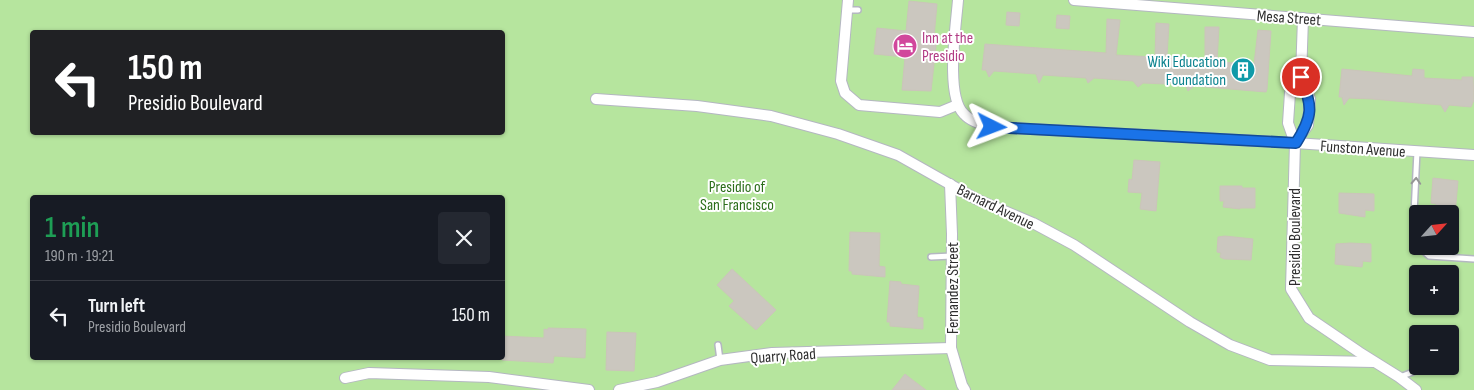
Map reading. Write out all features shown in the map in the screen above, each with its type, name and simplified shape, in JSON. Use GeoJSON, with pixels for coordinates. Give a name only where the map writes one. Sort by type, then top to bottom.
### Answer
{"type":"FeatureCollection","features":[{"type":"Feature","properties":{"kind":"street"},"geometry":{"type":"LineString","coordinates":[[851,7],[841,80],[845,93],[859,105],[940,112],[957,105],[952,81],[958,0]]}},
{"type":"Feature","properties":{"kind":"street","name":"Mesa Street"},"geometry":{"type":"LineString","coordinates":[[1074,0],[1147,3],[1474,32]]}},
{"type":"Feature","properties":{"kind":"street","name":"Presidio Boulevard"},"geometry":{"type":"LineString","coordinates":[[1296,143],[1308,124],[1310,99],[1301,77],[1303,18]]}},
{"type":"Feature","properties":{"kind":"street","name":"Presidio Boulevard"},"geometry":{"type":"LineString","coordinates":[[1301,77],[1290,93],[1288,123],[1296,143],[1291,289],[1309,318],[1416,390]]}},
{"type":"Feature","properties":{"kind":"street","name":"Barnard Avenue"},"geometry":{"type":"LineString","coordinates":[[596,98],[697,106],[771,116],[838,134],[898,155],[976,199],[1033,223],[1074,245],[1190,322],[1230,345],[1270,360],[1374,362]]}},
{"type":"Feature","properties":{"kind":"street","name":"Funston Avenue"},"geometry":{"type":"LineString","coordinates":[[957,105],[963,114],[973,121],[992,127],[1296,143],[1474,155]]}},
{"type":"Feature","properties":{"kind":"street","name":"Fernandez Street"},"geometry":{"type":"LineString","coordinates":[[950,184],[952,256],[951,348],[965,390]]}},
{"type":"Feature","properties":{"kind":"street","name":"Quarry Road"},"geometry":{"type":"LineString","coordinates":[[619,390],[657,382],[720,360],[772,354],[951,348]]}},
{"type":"Feature","properties":{"kind":"street"},"geometry":{"type":"LineString","coordinates":[[345,378],[369,373],[489,377],[589,390]]}},
{"type":"Feature","properties":{"kind":"lane"},"geometry":{"type":"LineString","coordinates":[[1414,205],[1417,151]]}},
{"type":"Feature","properties":{"kind":"lane"},"geometry":{"type":"LineString","coordinates":[[1429,255],[1474,259]]}},
{"type":"Feature","properties":{"kind":"lane"},"geometry":{"type":"LineString","coordinates":[[931,256],[952,256]]}},
{"type":"Feature","properties":{"kind":"lane"},"geometry":{"type":"LineString","coordinates":[[718,345],[720,360]]}},
{"type":"Feature","properties":{"kind":"lane"},"geometry":{"type":"LineString","coordinates":[[1399,377],[1409,373]]}},
{"type":"Feature","properties":{"kind":"green space","name":"Presidio of San Francisco"},"geometry":{"type":"Polygon","coordinates":[[[0,0],[1474,0],[1474,390],[0,390],[0,0]]]}},
{"type":"Feature","properties":{"kind":"building","name":"Inn at the Presidio"},"geometry":{"type":"Polygon","coordinates":[[[909,1],[937,4],[934,37],[937,37],[931,91],[902,90],[905,57],[874,54],[877,28],[906,31],[909,1]]]}},
{"type":"Feature","properties":{"kind":"building"},"geometry":{"type":"Polygon","coordinates":[[[1007,12],[1020,13],[1019,26],[1006,25],[1007,12]]]}},
{"type":"Feature","properties":{"kind":"building"},"geometry":{"type":"Polygon","coordinates":[[[1057,15],[1070,16],[1069,29],[1056,28],[1057,15]]]}},
{"type":"Feature","properties":{"kind":"building"},"geometry":{"type":"Polygon","coordinates":[[[1107,19],[1120,20],[1116,55],[1155,57],[1156,23],[1169,24],[1167,56],[1205,61],[1205,27],[1219,27],[1217,62],[1254,64],[1258,30],[1271,31],[1266,92],[1194,86],[1188,91],[1186,86],[1165,82],[1165,84],[1143,83],[1138,87],[1133,81],[1094,78],[1088,83],[1086,78],[1043,75],[1039,83],[1036,74],[994,71],[989,77],[986,70],[982,70],[985,44],[1106,53],[1107,19]]]}},
{"type":"Feature","properties":{"kind":"building"},"geometry":{"type":"Polygon","coordinates":[[[1342,69],[1412,76],[1413,69],[1424,70],[1424,78],[1462,80],[1462,77],[1473,77],[1474,100],[1471,107],[1449,105],[1445,112],[1441,105],[1372,99],[1349,98],[1344,105],[1342,97],[1339,97],[1342,69]]]}},
{"type":"Feature","properties":{"kind":"building"},"geometry":{"type":"Polygon","coordinates":[[[1134,160],[1160,162],[1156,211],[1140,209],[1142,193],[1128,192],[1129,179],[1132,180],[1134,160]]]}},
{"type":"Feature","properties":{"kind":"building"},"geometry":{"type":"Polygon","coordinates":[[[1433,178],[1458,181],[1456,205],[1436,205],[1431,203],[1433,178]]]}},
{"type":"Feature","properties":{"kind":"building"},"geometry":{"type":"Polygon","coordinates":[[[1220,186],[1255,188],[1255,208],[1223,207],[1224,201],[1220,201],[1220,186]]]}},
{"type":"Feature","properties":{"kind":"building"},"geometry":{"type":"Polygon","coordinates":[[[1339,193],[1374,194],[1374,211],[1365,210],[1365,217],[1339,213],[1339,193]]]}},
{"type":"Feature","properties":{"kind":"building"},"geometry":{"type":"Polygon","coordinates":[[[850,232],[880,233],[879,266],[885,267],[885,277],[852,274],[852,271],[849,271],[850,232]]]}},
{"type":"Feature","properties":{"kind":"building"},"geometry":{"type":"Polygon","coordinates":[[[1218,237],[1253,239],[1251,260],[1224,259],[1220,257],[1221,253],[1217,252],[1218,237]]]}},
{"type":"Feature","properties":{"kind":"building"},"geometry":{"type":"Polygon","coordinates":[[[1336,244],[1371,244],[1371,262],[1363,261],[1362,267],[1335,264],[1336,244]]]}},
{"type":"Feature","properties":{"kind":"building"},"geometry":{"type":"Polygon","coordinates":[[[732,269],[776,310],[756,330],[729,306],[734,301],[717,285],[732,269]]]}},
{"type":"Feature","properties":{"kind":"building"},"geometry":{"type":"Polygon","coordinates":[[[890,281],[919,286],[917,317],[923,318],[923,329],[890,326],[890,322],[887,322],[890,281]]]}},
{"type":"Feature","properties":{"kind":"building"},"geometry":{"type":"Polygon","coordinates":[[[548,328],[586,329],[585,358],[554,356],[553,363],[502,360],[505,360],[505,336],[544,338],[544,329],[548,330],[548,328]]]}},
{"type":"Feature","properties":{"kind":"building"},"geometry":{"type":"Polygon","coordinates":[[[607,332],[636,333],[634,371],[606,370],[607,332]]]}},
{"type":"Feature","properties":{"kind":"building"},"geometry":{"type":"Polygon","coordinates":[[[905,374],[910,378],[926,390],[892,390],[905,374]]]}},
{"type":"Feature","properties":{"kind":"place","name":"Inn at the Presidio"},"geometry":{"type":"Point","coordinates":[905,46]}},
{"type":"Feature","properties":{"kind":"place","name":"Wiki Education Foundation"},"geometry":{"type":"Point","coordinates":[1243,70]}},
{"type":"Feature","properties":{"kind":"route"},"geometry":{"type":"LineString","coordinates":[[992,127],[1296,143],[1308,124],[1310,99],[1301,77]]}}]}
